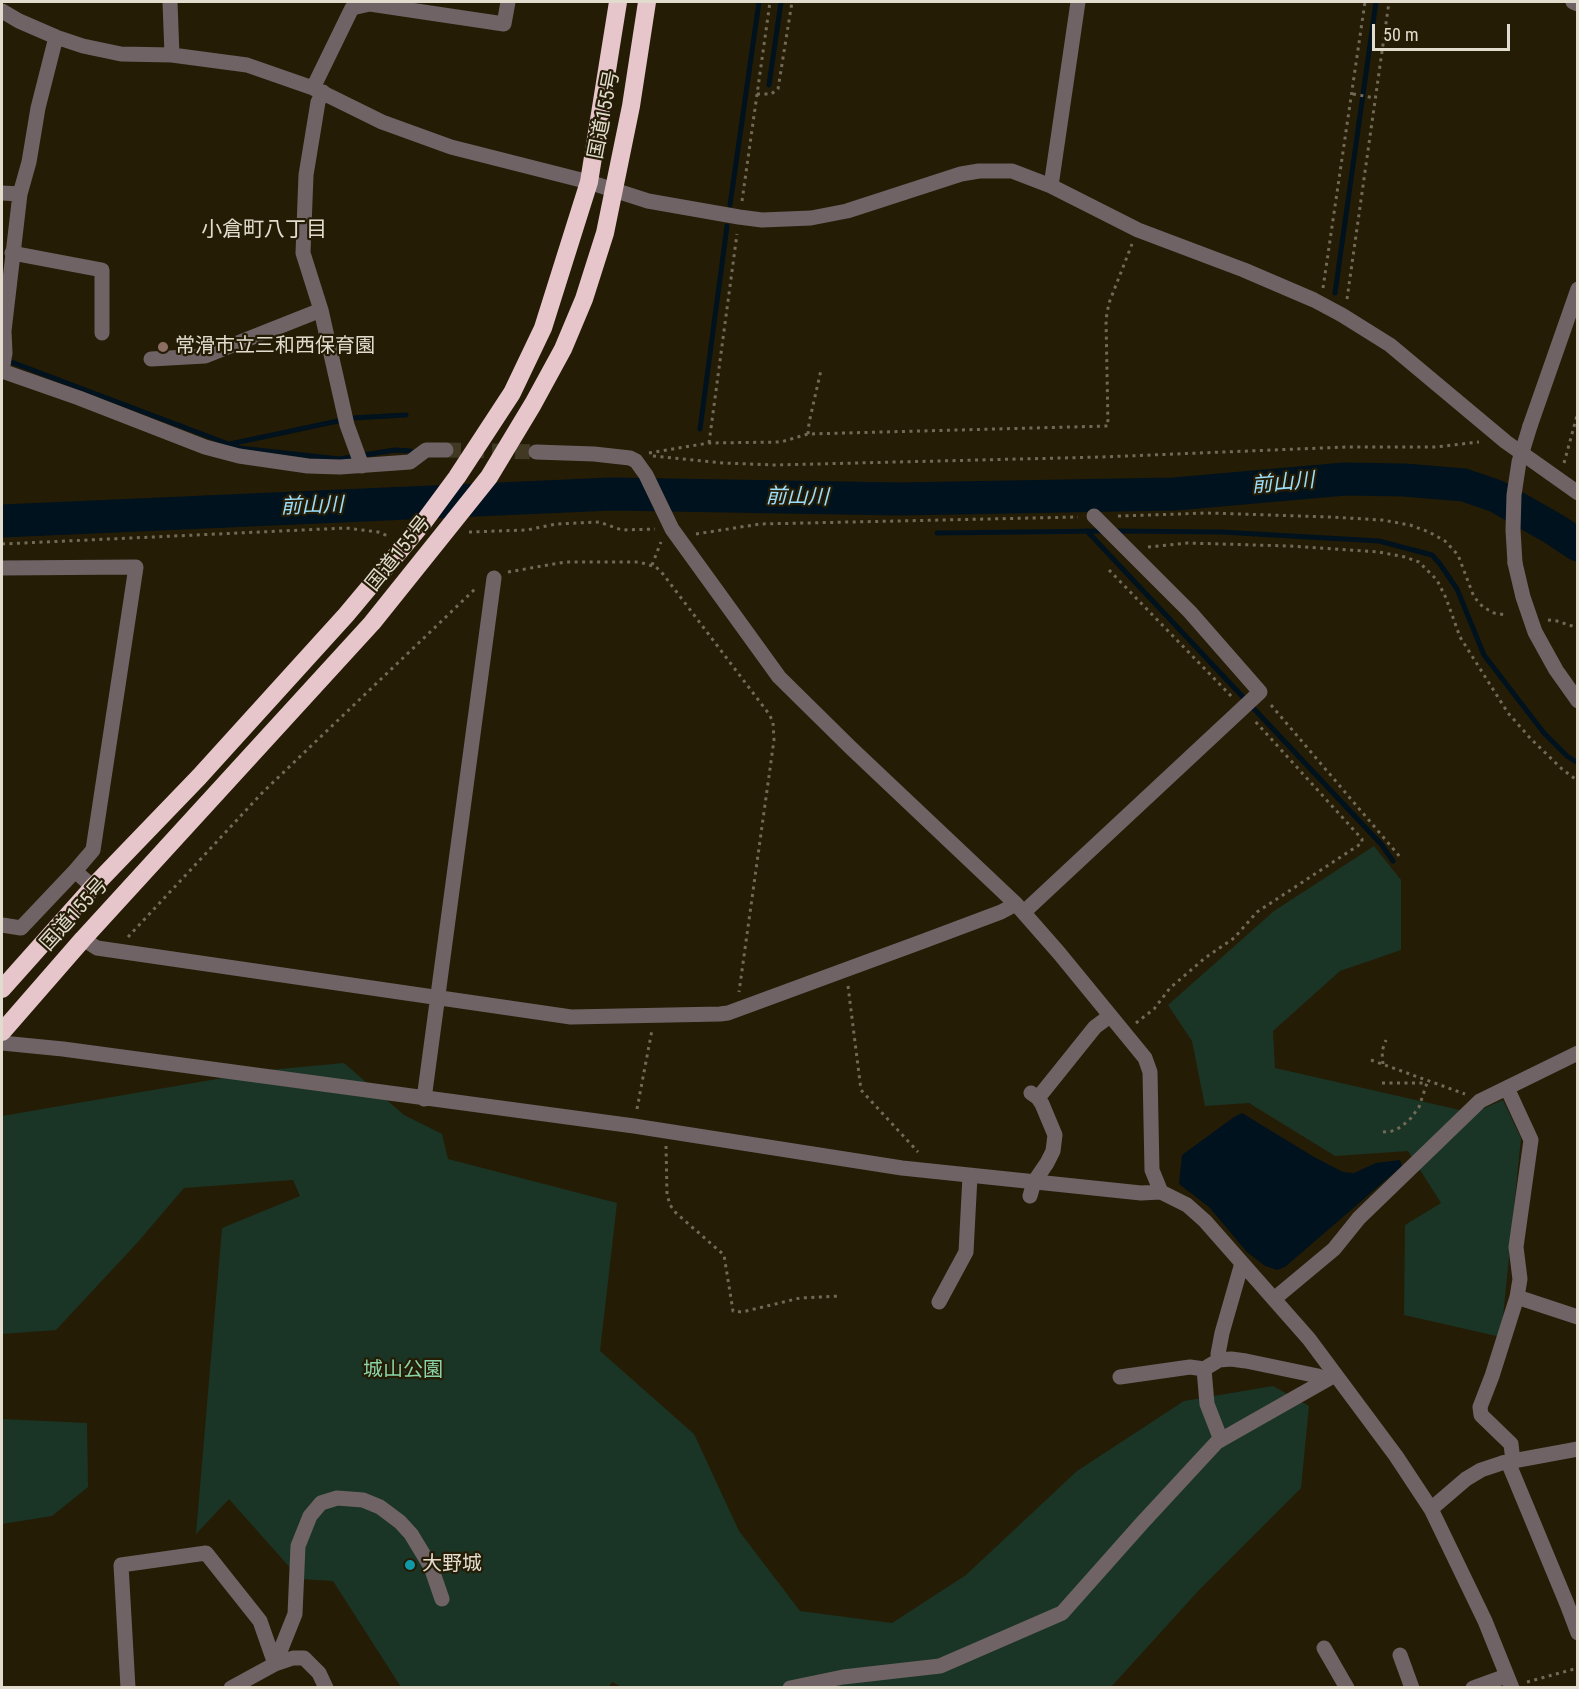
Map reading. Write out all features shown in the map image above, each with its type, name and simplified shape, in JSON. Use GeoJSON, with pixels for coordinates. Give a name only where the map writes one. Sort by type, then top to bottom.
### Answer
{"type":"FeatureCollection","features":[{"type":"Feature","properties":{"kind":"highway","name":"国道155号"},"geometry":{"type":"LineString","coordinates":[[2,988],[346,615],[423,523],[457,477],[512,393],[543,328],[589,182],[618,2]]}},
{"type":"Feature","properties":{"kind":"highway","name":"国道155号"},"geometry":{"type":"LineString","coordinates":[[2,1032],[83,939],[372,623],[489,477],[533,404],[562,349],[591,277],[605,232],[614,190],[631,106],[647,2]]}},
{"type":"Feature","properties":{"kind":"street"},"geometry":{"type":"LineString","coordinates":[[170,2],[172,55]]}},
{"type":"Feature","properties":{"kind":"street"},"geometry":{"type":"LineString","coordinates":[[362,466],[347,425],[321,310],[303,253],[306,175],[318,90],[352,8],[370,4],[416,6],[504,24],[508,2]]}},
{"type":"Feature","properties":{"kind":"street"},"geometry":{"type":"LineString","coordinates":[[1051,186],[1077,2]]}},
{"type":"Feature","properties":{"kind":"street"},"geometry":{"type":"LineString","coordinates":[[1573,2],[1578,4]]}},
{"type":"Feature","properties":{"kind":"street"},"geometry":{"type":"LineString","coordinates":[[2,11],[56,37],[83,46],[121,54],[172,55],[247,65],[318,90],[382,122],[451,147],[589,182],[648,201],[739,218],[790,220],[811,218],[847,211],[961,174],[979,171],[1012,171],[1051,186],[1137,230],[1244,270],[1339,314],[1390,345],[1494,433],[1578,493]]}},
{"type":"Feature","properties":{"kind":"street"},"geometry":{"type":"LineString","coordinates":[[56,37],[20,194],[12,253],[2,371],[205,447],[239,456],[308,466],[362,466],[410,462],[426,450],[446,450]]}},
{"type":"Feature","properties":{"kind":"street"},"geometry":{"type":"LineString","coordinates":[[2,193],[20,194]]}},
{"type":"Feature","properties":{"kind":"street"},"geometry":{"type":"LineString","coordinates":[[12,253],[102,270],[102,333]]}},
{"type":"Feature","properties":{"kind":"street"},"geometry":{"type":"LineString","coordinates":[[1578,289],[1519,462],[1514,495],[1513,530],[1515,563],[1535,632],[1556,670],[1578,702]]}},
{"type":"Feature","properties":{"kind":"street"},"geometry":{"type":"LineString","coordinates":[[151,359],[205,356],[321,310]]}},
{"type":"Feature","properties":{"kind":"street"},"geometry":{"type":"LineString","coordinates":[[536,452],[594,454],[630,458],[636,461],[646,475],[668,525],[779,677],[1020,908],[1145,1058],[1150,1072],[1152,1170],[1161,1192]]}},
{"type":"Feature","properties":{"kind":"street"},"geometry":{"type":"LineString","coordinates":[[83,939],[97,948],[571,1017],[720,1014],[740,1009],[1002,912],[1020,908],[1260,692],[1190,612],[1094,516]]}},
{"type":"Feature","properties":{"kind":"street"},"geometry":{"type":"LineString","coordinates":[[2,568],[136,567],[93,850],[21,928],[2,925]]}},
{"type":"Feature","properties":{"kind":"street"},"geometry":{"type":"LineString","coordinates":[[424,1099],[494,578]]}},
{"type":"Feature","properties":{"kind":"street"},"geometry":{"type":"LineString","coordinates":[[75,871],[93,887]]}},
{"type":"Feature","properties":{"kind":"street"},"geometry":{"type":"LineString","coordinates":[[1032,1189],[1053,1151],[1055,1135],[1034,1096],[1095,1027],[1110,1016]]}},
{"type":"Feature","properties":{"kind":"street"},"geometry":{"type":"LineString","coordinates":[[2,1043],[63,1049],[634,1126],[970,1176],[1032,1189],[1161,1192],[1187,1205],[1205,1221],[1309,1339],[1329,1378],[1396,1456],[1431,1509],[1485,1621],[1510,1683],[1473,1688]]}},
{"type":"Feature","properties":{"kind":"street"},"geometry":{"type":"LineString","coordinates":[[1274,1299],[1334,1249],[1359,1218],[1480,1101],[1578,1053]]}},
{"type":"Feature","properties":{"kind":"street"},"geometry":{"type":"LineString","coordinates":[[1507,1088],[1531,1140],[1516,1247],[1520,1279],[1517,1297],[1480,1407],[1481,1415],[1511,1444],[1511,1462],[1578,1633]]}},
{"type":"Feature","properties":{"kind":"street"},"geometry":{"type":"LineString","coordinates":[[939,1302],[966,1252],[970,1176]]}},
{"type":"Feature","properties":{"kind":"street"},"geometry":{"type":"LineString","coordinates":[[1219,1360],[1222,1333],[1242,1263]]}},
{"type":"Feature","properties":{"kind":"street"},"geometry":{"type":"LineString","coordinates":[[1517,1297],[1578,1317]]}},
{"type":"Feature","properties":{"kind":"street"},"geometry":{"type":"LineString","coordinates":[[1120,1377],[1190,1366],[1204,1369],[1219,1360],[1231,1359],[1329,1378]]}},
{"type":"Feature","properties":{"kind":"street"},"geometry":{"type":"LineString","coordinates":[[1204,1369],[1207,1404],[1221,1440]]}},
{"type":"Feature","properties":{"kind":"street"},"geometry":{"type":"LineString","coordinates":[[790,1688],[843,1677],[940,1666],[1062,1613],[1142,1522],[1221,1440],[1329,1378]]}},
{"type":"Feature","properties":{"kind":"street"},"geometry":{"type":"LineString","coordinates":[[1431,1509],[1466,1479],[1481,1470],[1578,1449]]}},
{"type":"Feature","properties":{"kind":"street"},"geometry":{"type":"LineString","coordinates":[[275,1664],[295,1614],[298,1546],[310,1516],[321,1503],[337,1498],[363,1500],[380,1507],[400,1522],[411,1534],[431,1567],[442,1599]]}},
{"type":"Feature","properties":{"kind":"street"},"geometry":{"type":"LineString","coordinates":[[128,1688],[121,1566],[206,1553],[260,1621],[275,1664]]}},
{"type":"Feature","properties":{"kind":"street"},"geometry":{"type":"LineString","coordinates":[[1324,1648],[1347,1688]]}},
{"type":"Feature","properties":{"kind":"street"},"geometry":{"type":"LineString","coordinates":[[1400,1654],[1412,1688]]}},
{"type":"Feature","properties":{"kind":"street"},"geometry":{"type":"LineString","coordinates":[[231,1688],[275,1664],[293,1658],[304,1658],[319,1673],[326,1688]]}},
{"type":"Feature","properties":{"kind":"path"},"geometry":{"type":"LineString","coordinates":[[757,94],[771,94],[778,89],[792,2]]}},
{"type":"Feature","properties":{"kind":"path"},"geometry":{"type":"LineString","coordinates":[[1319,303],[1322,297],[1365,2]]}},
{"type":"Feature","properties":{"kind":"path"},"geometry":{"type":"LineString","coordinates":[[1339,314],[1346,301],[1389,2]]}},
{"type":"Feature","properties":{"kind":"path"},"geometry":{"type":"LineString","coordinates":[[1353,94],[1375,98]]}},
{"type":"Feature","properties":{"kind":"path"},"geometry":{"type":"LineString","coordinates":[[630,458],[663,449],[709,443],[781,442],[808,434],[1108,426],[1106,319],[1109,303],[1137,230]]}},
{"type":"Feature","properties":{"kind":"path"},"geometry":{"type":"LineString","coordinates":[[808,434],[821,370]]}},
{"type":"Feature","properties":{"kind":"path"},"geometry":{"type":"LineString","coordinates":[[1555,477],[1564,462],[1578,412]]}},
{"type":"Feature","properties":{"kind":"path"},"geometry":{"type":"LineString","coordinates":[[630,458],[655,456],[723,463],[775,465],[1102,457],[1346,447],[1436,447],[1487,442],[1494,433]]}},
{"type":"Feature","properties":{"kind":"path"},"geometry":{"type":"LineString","coordinates":[[449,527],[527,530],[556,524],[599,522],[622,530],[668,525],[652,565]]}},
{"type":"Feature","properties":{"kind":"path"},"geometry":{"type":"LineString","coordinates":[[2,544],[346,528],[378,532],[406,543]]}},
{"type":"Feature","properties":{"kind":"path"},"geometry":{"type":"LineString","coordinates":[[1130,553],[1146,547],[1187,543],[1224,543],[1379,552],[1419,562],[1437,580],[1460,637],[1508,713],[1531,739],[1578,781]]}},
{"type":"Feature","properties":{"kind":"path"},"geometry":{"type":"LineString","coordinates":[[119,951],[123,942],[263,792],[477,588],[509,572],[565,562],[639,562],[652,565],[663,574],[769,714],[775,728],[738,995],[740,1009]]}},
{"type":"Feature","properties":{"kind":"path"},"geometry":{"type":"LineString","coordinates":[[1109,570],[1243,709],[1362,839],[1362,843],[1257,912],[1234,938],[1205,958],[1170,988],[1154,1009],[1124,1032]]}},
{"type":"Feature","properties":{"kind":"path"},"geometry":{"type":"LineString","coordinates":[[1546,620],[1578,628]]}},
{"type":"Feature","properties":{"kind":"path"},"geometry":{"type":"LineString","coordinates":[[1260,692],[1401,858]]}},
{"type":"Feature","properties":{"kind":"path"},"geometry":{"type":"LineString","coordinates":[[846,970],[861,1090],[927,1163],[929,1171]]}},
{"type":"Feature","properties":{"kind":"path"},"geometry":{"type":"LineString","coordinates":[[634,1126],[655,1016]]}},
{"type":"Feature","properties":{"kind":"path"},"geometry":{"type":"LineString","coordinates":[[1383,1064],[1386,1040]]}},
{"type":"Feature","properties":{"kind":"path"},"geometry":{"type":"LineString","coordinates":[[1371,1060],[1427,1082],[1467,1094],[1480,1101]]}},
{"type":"Feature","properties":{"kind":"path"},"geometry":{"type":"LineString","coordinates":[[1382,1083],[1427,1082]]}},
{"type":"Feature","properties":{"kind":"path"},"geometry":{"type":"LineString","coordinates":[[1383,1132],[1401,1127],[1411,1119],[1419,1107],[1427,1082]]}},
{"type":"Feature","properties":{"kind":"path"},"geometry":{"type":"LineString","coordinates":[[668,1131],[666,1141],[667,1194],[670,1205],[724,1255],[733,1311],[742,1312],[800,1298],[841,1296]]}},
{"type":"Feature","properties":{"kind":"path"},"geometry":{"type":"LineString","coordinates":[[1510,1683],[1578,1668]]}},
{"type":"Feature","properties":{"kind":"green space"},"geometry":{"type":"Polygon","coordinates":[[[1374,846],[1401,880],[1401,950],[1340,971],[1273,1031],[1275,1068],[1473,1113],[1503,1100],[1521,1138],[1501,1337],[1404,1315],[1405,1225],[1441,1203],[1408,1151],[1335,1156],[1249,1103],[1205,1106],[1192,1041],[1168,1005],[1274,911],[1374,846]]]}},
{"type":"Feature","properties":{"kind":"green space","name":"城山公園"},"geometry":{"type":"Polygon","coordinates":[[[344,1063],[404,1115],[442,1134],[448,1159],[617,1203],[600,1351],[694,1434],[739,1531],[800,1611],[892,1623],[966,1575],[1077,1471],[1184,1401],[1273,1386],[1309,1406],[1301,1488],[1200,1589],[1111,1687],[624,1688],[612,1682],[608,1688],[401,1687],[333,1581],[300,1579],[229,1499],[196,1534],[222,1228],[300,1196],[293,1180],[184,1188],[137,1243],[56,1330],[2,1334],[2,1116],[269,1070],[344,1063]]]}},
{"type":"Feature","properties":{"kind":"green space"},"geometry":{"type":"Polygon","coordinates":[[[2,1419],[87,1423],[88,1487],[52,1516],[2,1524],[2,1419]]]}},
{"type":"Feature","properties":{"kind":"water"},"geometry":{"type":"Polygon","coordinates":[[[1242,1113],[1343,1172],[1354,1173],[1376,1163],[1400,1160],[1402,1166],[1285,1267],[1277,1270],[1265,1266],[1247,1252],[1209,1207],[1179,1184],[1182,1155],[1242,1113]]]}},
{"type":"Feature","properties":{"kind":"waterway"},"geometry":{"type":"LineString","coordinates":[[730,205],[759,2]]}},
{"type":"Feature","properties":{"kind":"waterway"},"geometry":{"type":"LineString","coordinates":[[769,85],[781,2]]}},
{"type":"Feature","properties":{"kind":"waterway"},"geometry":{"type":"LineString","coordinates":[[1335,293],[1376,2]]}},
{"type":"Feature","properties":{"kind":"waterway"},"geometry":{"type":"LineString","coordinates":[[700,429],[727,226]]}},
{"type":"Feature","properties":{"kind":"waterway"},"geometry":{"type":"LineString","coordinates":[[6,360],[239,448],[339,459],[395,450],[411,451]]}},
{"type":"Feature","properties":{"kind":"waterway"},"geometry":{"type":"LineString","coordinates":[[230,444],[352,418],[406,415]]}},
{"type":"Feature","properties":{"kind":"waterway","name":"前山川"},"geometry":{"type":"LineString","coordinates":[[2,521],[612,494],[899,499],[1175,494],[1345,479],[1404,480],[1464,485],[1496,496],[1578,545]]}},
{"type":"Feature","properties":{"kind":"waterway"},"geometry":{"type":"LineString","coordinates":[[1087,531],[1381,844],[1393,861]]}},
{"type":"Feature","properties":{"kind":"waterway"},"geometry":{"type":"LineString","coordinates":[[937,533],[1105,531]]}},
{"type":"Feature","properties":{"kind":"waterway"},"geometry":{"type":"LineString","coordinates":[[1114,531],[1221,532],[1379,541],[1432,555],[1457,589],[1484,655],[1544,733],[1567,756],[1578,763]]}},
{"type":"Feature","properties":{"kind":"tunnel"},"geometry":{"type":"LineString","coordinates":[[446,450],[536,452]]}},
{"type":"Feature","properties":{"kind":"place","name":"常滑市立三和西保育園"},"geometry":{"type":"Point","coordinates":[163,347]}},
{"type":"Feature","properties":{"kind":"place","name":"大野城"},"geometry":{"type":"Point","coordinates":[410,1565]}},
{"type":"Feature","properties":{"kind":"district","name":"小倉町八丁目"},"geometry":{"type":"Point","coordinates":[264,231]}}]}
